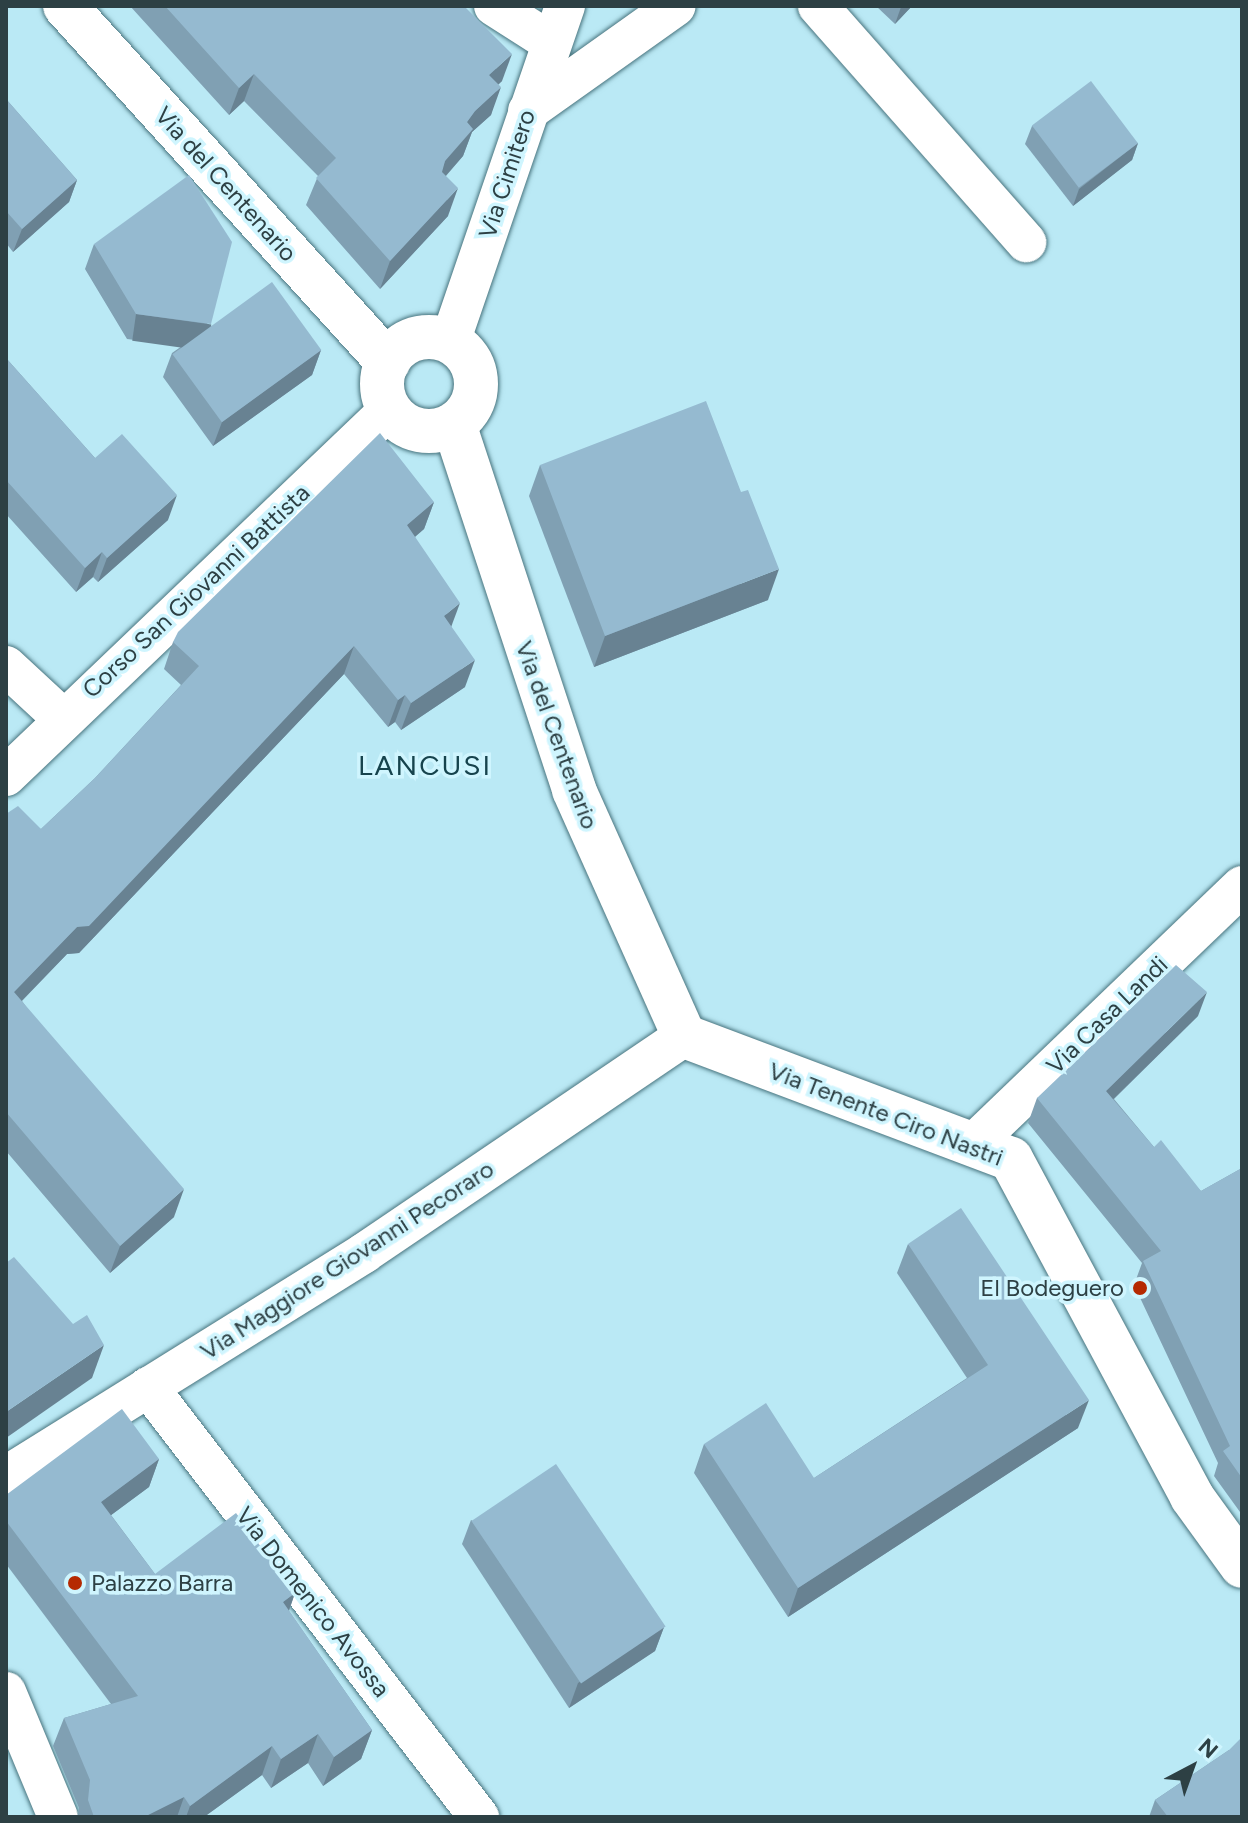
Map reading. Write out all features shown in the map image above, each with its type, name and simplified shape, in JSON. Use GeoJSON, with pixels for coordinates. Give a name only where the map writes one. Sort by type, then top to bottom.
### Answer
{"type":"FeatureCollection","features":[{"type":"Feature","properties":{"kind":"street","name":"Via del Centenario"},"geometry":{"type":"LineString","coordinates":[[65,6],[388,362]]}},
{"type":"Feature","properties":{"kind":"street"},"geometry":{"type":"LineString","coordinates":[[494,6],[557,23]]}},
{"type":"Feature","properties":{"kind":"street"},"geometry":{"type":"LineString","coordinates":[[528,111],[676,6]]}},
{"type":"Feature","properties":{"kind":"street"},"geometry":{"type":"LineString","coordinates":[[818,6],[1026,242]]}},
{"type":"Feature","properties":{"kind":"street","name":"Via Cimitero"},"geometry":{"type":"LineString","coordinates":[[450,342],[557,23]]}},
{"type":"Feature","properties":{"kind":"street"},"geometry":{"type":"LineString","coordinates":[[408,342],[450,342],[470,362],[476,389],[454,424],[426,431],[390,409],[382,386],[388,362],[408,342]]}},
{"type":"Feature","properties":{"kind":"street","name":"Corso San Giovanni Battista"},"geometry":{"type":"LineString","coordinates":[[6,776],[61,717],[390,409]]}},
{"type":"Feature","properties":{"kind":"street","name":"Via del Centenario"},"geometry":{"type":"LineString","coordinates":[[454,424],[574,790],[684,1036]]}},
{"type":"Feature","properties":{"kind":"street"},"geometry":{"type":"LineString","coordinates":[[6,666],[61,717]]}},
{"type":"Feature","properties":{"kind":"street","name":"Via Casa Landi"},"geometry":{"type":"LineString","coordinates":[[972,1145],[1242,886]]}},
{"type":"Feature","properties":{"kind":"street","name":"Via Tenente Ciro Nastri"},"geometry":{"type":"LineString","coordinates":[[684,1036],[1011,1159],[1192,1497],[1242,1566]]}},
{"type":"Feature","properties":{"kind":"street","name":"Via Maggiore Giovanni Pecoraro"},"geometry":{"type":"LineString","coordinates":[[8,1471],[364,1253],[684,1036]]}},
{"type":"Feature","properties":{"kind":"street","name":"Via Domenico Avossa"},"geometry":{"type":"LineString","coordinates":[[148,1387],[479,1817]]}},
{"type":"Feature","properties":{"kind":"street"},"geometry":{"type":"LineString","coordinates":[[6,1692],[58,1817]]}},
{"type":"Feature","properties":{"kind":"building"},"geometry":{"type":"Polygon","coordinates":[[[165,6],[464,6],[512,54],[489,75],[501,87],[475,111],[467,122],[473,129],[445,161],[442,172],[458,188],[390,261],[316,178],[336,158],[254,74],[239,88],[165,6]]]}},
{"type":"Feature","properties":{"kind":"building"},"geometry":{"type":"Polygon","coordinates":[[[1091,81],[1138,143],[1079,188],[1032,126],[1091,81]]]}},
{"type":"Feature","properties":{"kind":"building"},"geometry":{"type":"Polygon","coordinates":[[[6,99],[77,180],[22,229],[6,211],[6,99]]]}},
{"type":"Feature","properties":{"kind":"building"},"geometry":{"type":"Polygon","coordinates":[[[189,175],[232,242],[211,324],[136,314],[94,244],[189,175]]]}},
{"type":"Feature","properties":{"kind":"building"},"geometry":{"type":"Polygon","coordinates":[[[272,282],[321,350],[222,422],[172,354],[272,282]]]}},
{"type":"Feature","properties":{"kind":"building"},"geometry":{"type":"Polygon","coordinates":[[[6,358],[95,458],[122,434],[177,495],[107,558],[102,552],[85,568],[6,480],[6,358]]]}},
{"type":"Feature","properties":{"kind":"building"},"geometry":{"type":"Polygon","coordinates":[[[706,401],[741,492],[748,490],[779,569],[605,636],[540,465],[706,401]]]}},
{"type":"Feature","properties":{"kind":"building"},"geometry":{"type":"Polygon","coordinates":[[[380,433],[434,502],[407,525],[460,603],[444,616],[475,660],[411,703],[405,695],[398,700],[354,646],[89,926],[77,927],[14,992],[184,1189],[120,1246],[6,1112],[6,814],[18,806],[41,829],[95,778],[199,666],[173,642],[178,632],[380,433]]]}},
{"type":"Feature","properties":{"kind":"building"},"geometry":{"type":"Polygon","coordinates":[[[1176,965],[1207,992],[1106,1091],[1154,1147],[1161,1140],[1201,1191],[1242,1168],[1242,1478],[1223,1451],[1230,1446],[1143,1261],[1161,1251],[1037,1098],[1176,965]]]}},
{"type":"Feature","properties":{"kind":"building"},"geometry":{"type":"Polygon","coordinates":[[[961,1208],[1089,1400],[798,1588],[704,1444],[766,1403],[814,1478],[988,1365],[908,1244],[961,1208]]]}},
{"type":"Feature","properties":{"kind":"building"},"geometry":{"type":"Polygon","coordinates":[[[14,1257],[73,1324],[87,1315],[104,1345],[6,1412],[6,1263],[14,1257]]]}},
{"type":"Feature","properties":{"kind":"building"},"geometry":{"type":"Polygon","coordinates":[[[122,1409],[159,1459],[101,1502],[155,1574],[236,1513],[295,1593],[283,1602],[372,1730],[334,1757],[318,1734],[281,1759],[272,1746],[190,1806],[184,1797],[144,1817],[94,1817],[88,1800],[90,1780],[64,1718],[138,1696],[6,1521],[6,1495],[122,1409]]]}},
{"type":"Feature","properties":{"kind":"building"},"geometry":{"type":"Polygon","coordinates":[[[556,1464],[666,1626],[581,1684],[471,1521],[556,1464]]]}},
{"type":"Feature","properties":{"kind":"building"},"geometry":{"type":"Polygon","coordinates":[[[1242,1737],[1242,1817],[1168,1817],[1155,1800],[1229,1750],[1242,1737]]]}},
{"type":"Feature","properties":{"kind":"place","name":"El Bodeguero"},"geometry":{"type":"Point","coordinates":[1140,1288]}},
{"type":"Feature","properties":{"kind":"place","name":"Palazzo Barra"},"geometry":{"type":"Point","coordinates":[75,1583]}},
{"type":"Feature","properties":{"kind":"district","name":"LANCUSI"},"geometry":{"type":"Point","coordinates":[425,765]}}]}
